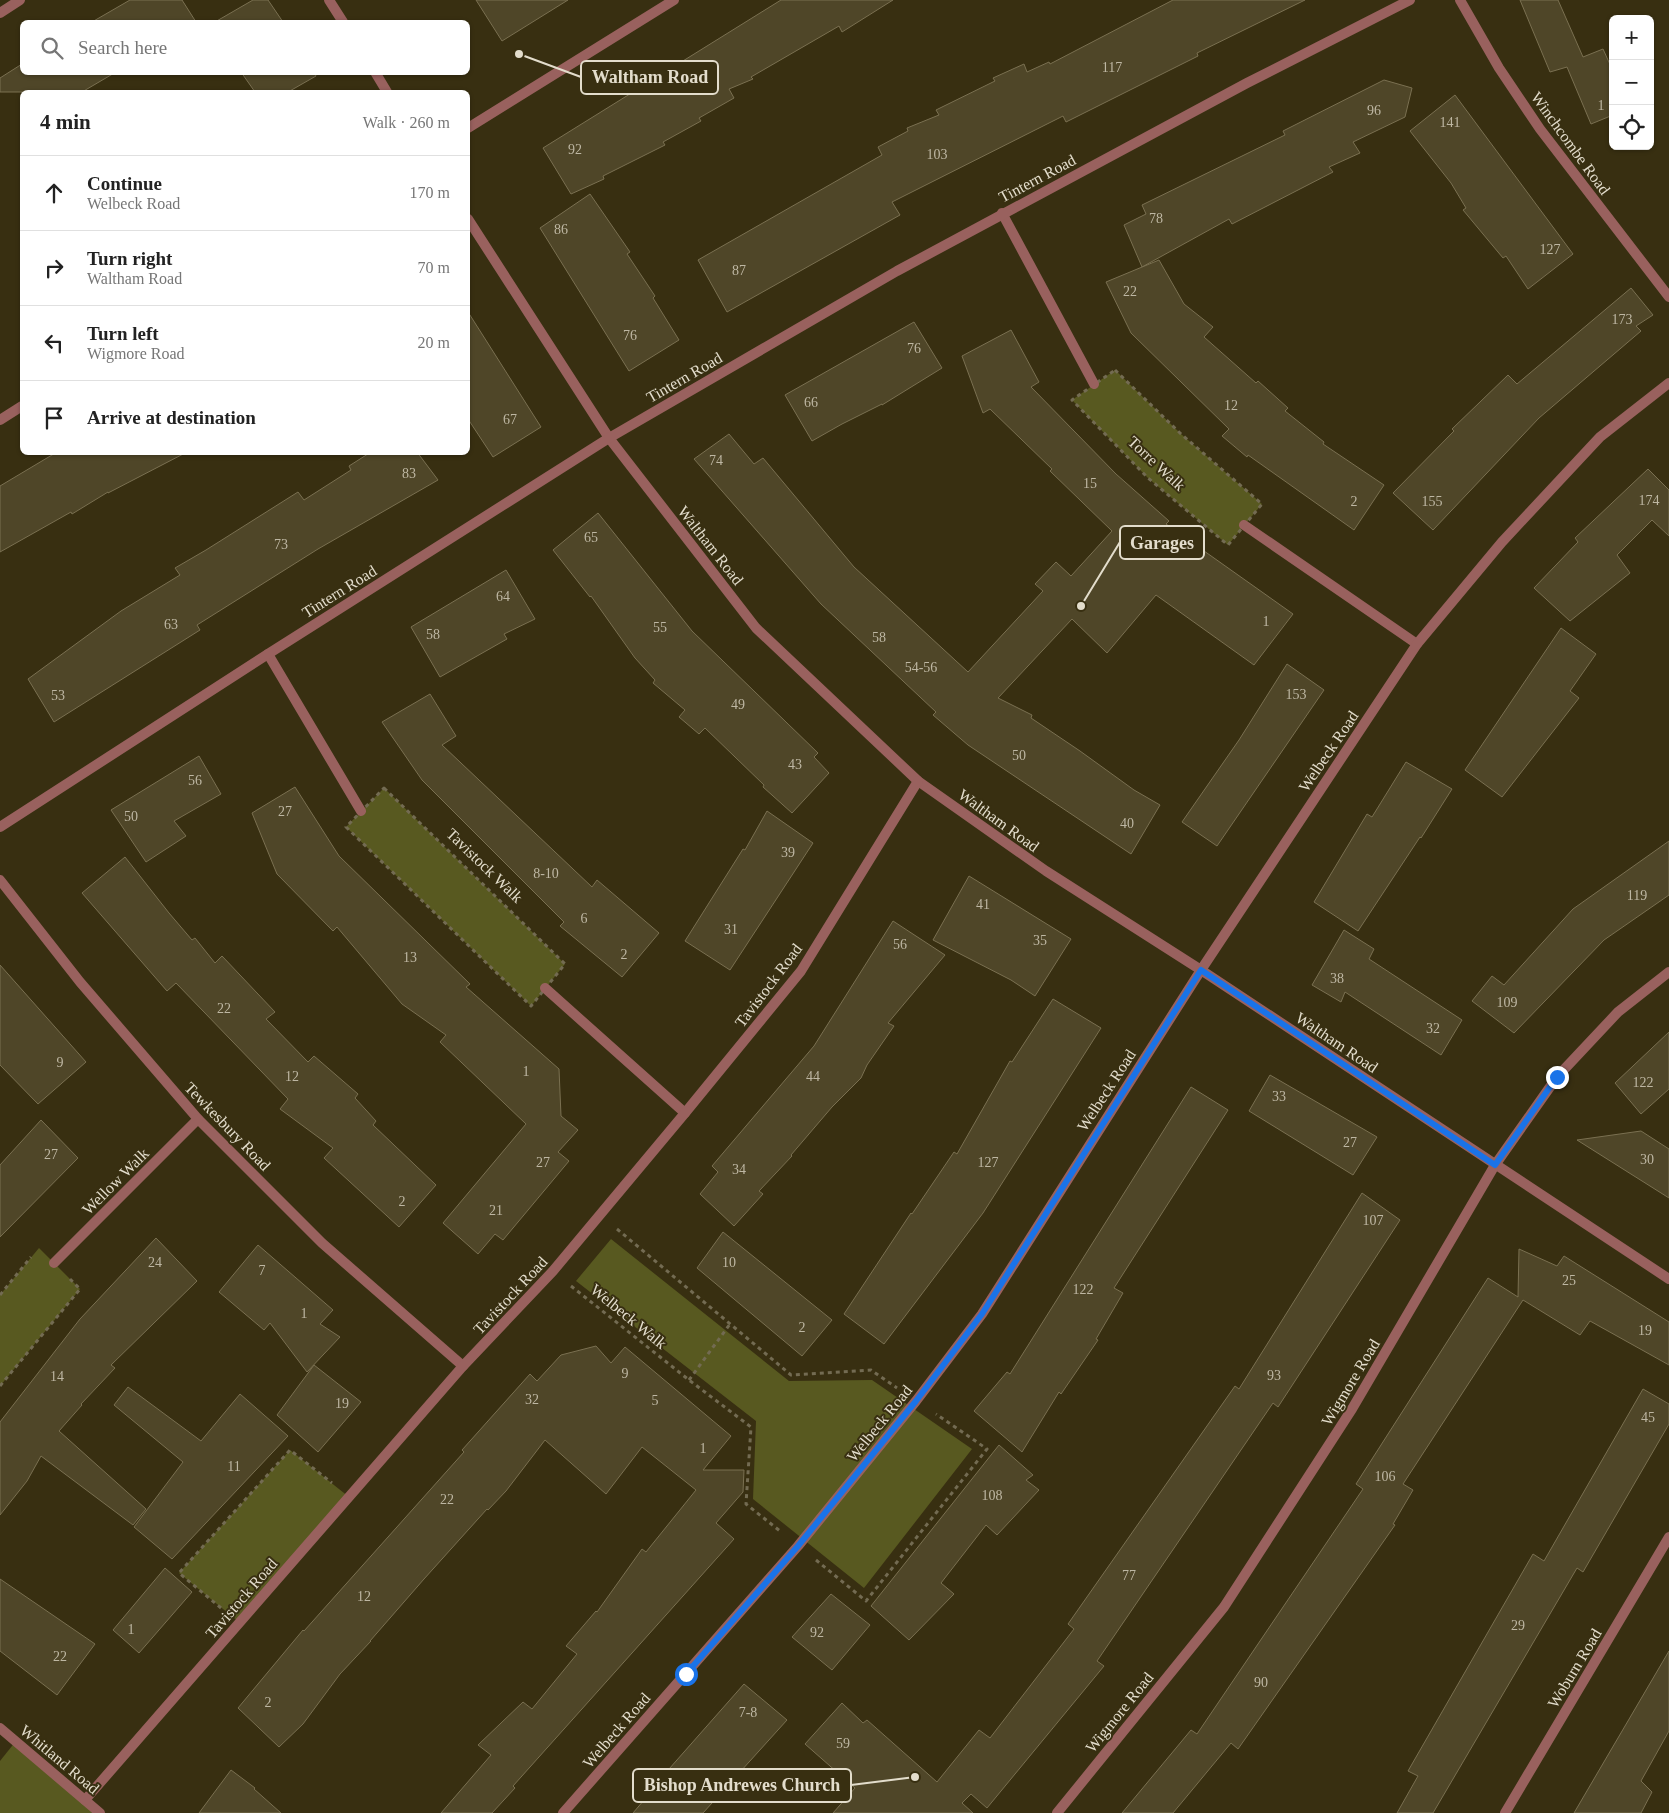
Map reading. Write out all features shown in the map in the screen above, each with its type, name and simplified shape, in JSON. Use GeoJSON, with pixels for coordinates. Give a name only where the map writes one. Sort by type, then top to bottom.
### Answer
{"type":"FeatureCollection","features":[{"type":"Feature","properties":{"kind":"street"},"geometry":{"type":"LineString","coordinates":[[0,13],[20,0]]}},
{"type":"Feature","properties":{"kind":"street"},"geometry":{"type":"LineString","coordinates":[[329,0],[342,20]]}},
{"type":"Feature","properties":{"kind":"street"},"geometry":{"type":"LineString","coordinates":[[470,127],[674,0]]}},
{"type":"Feature","properties":{"kind":"street","name":"Tintern Road"},"geometry":{"type":"LineString","coordinates":[[0,828],[268,654],[609,438],[897,271],[1247,83],[1410,0]]}},
{"type":"Feature","properties":{"kind":"street","name":"Winchcombe Road"},"geometry":{"type":"LineString","coordinates":[[1460,0],[1499,68],[1540,129],[1669,296]]}},
{"type":"Feature","properties":{"kind":"street"},"geometry":{"type":"LineString","coordinates":[[376,75],[386,90]]}},
{"type":"Feature","properties":{"kind":"street"},"geometry":{"type":"LineString","coordinates":[[1002,214],[1094,384]]}},
{"type":"Feature","properties":{"kind":"street","name":"Waltham Road"},"geometry":{"type":"LineString","coordinates":[[470,222],[609,438],[756,628],[918,781],[1046,871],[1201,970],[1669,1279]]}},
{"type":"Feature","properties":{"kind":"street","name":"Welbeck Road"},"geometry":{"type":"LineString","coordinates":[[563,1813],[798,1546],[916,1401],[982,1314],[1201,970],[1417,644],[1502,542],[1600,437],[1669,383]]}},
{"type":"Feature","properties":{"kind":"street"},"geometry":{"type":"LineString","coordinates":[[0,420],[20,407]]}},
{"type":"Feature","properties":{"kind":"street"},"geometry":{"type":"LineString","coordinates":[[1244,526],[1417,644]]}},
{"type":"Feature","properties":{"kind":"street"},"geometry":{"type":"LineString","coordinates":[[268,654],[361,811]]}},
{"type":"Feature","properties":{"kind":"street","name":"Tavistock Road"},"geometry":{"type":"LineString","coordinates":[[85,1800],[463,1366],[553,1271],[601,1216],[801,971],[918,781]]}},
{"type":"Feature","properties":{"kind":"street","name":"Tewkesbury Road"},"geometry":{"type":"LineString","coordinates":[[0,880],[80,982],[198,1119],[322,1243],[463,1366]]}},
{"type":"Feature","properties":{"kind":"street","name":"Wigmore Road"},"geometry":{"type":"LineString","coordinates":[[1057,1813],[1224,1607],[1352,1409],[1495,1165],[1557,1077],[1618,1012],[1669,972]]}},
{"type":"Feature","properties":{"kind":"street"},"geometry":{"type":"LineString","coordinates":[[545,988],[685,1113]]}},
{"type":"Feature","properties":{"kind":"street","name":"Wellow Walk"},"geometry":{"type":"LineString","coordinates":[[54,1264],[198,1119]]}},
{"type":"Feature","properties":{"kind":"street","name":"Woburn Road"},"geometry":{"type":"LineString","coordinates":[[1505,1813],[1669,1537]]}},
{"type":"Feature","properties":{"kind":"street","name":"Whitland Road"},"geometry":{"type":"LineString","coordinates":[[0,1728],[100,1813]]}},
{"type":"Feature","properties":{"kind":"path","name":"Torre Walk"},"geometry":{"type":"LineString","coordinates":[[1115,370],[1181,434],[1262,504],[1228,545],[1148,478],[1072,400],[1094,384],[1115,370]]}},
{"type":"Feature","properties":{"kind":"path","name":"Tavistock Walk"},"geometry":{"type":"LineString","coordinates":[[384,788],[565,964],[545,988],[531,1006],[346,827],[384,788]]}},
{"type":"Feature","properties":{"kind":"path"},"geometry":{"type":"LineString","coordinates":[[601,1216],[791,1375],[871,1370],[987,1449],[866,1601],[798,1546]]}},
{"type":"Feature","properties":{"kind":"path"},"geometry":{"type":"LineString","coordinates":[[0,1295],[39,1248],[80,1289],[0,1386]]}},
{"type":"Feature","properties":{"kind":"path","name":"Welbeck Walk"},"geometry":{"type":"LineString","coordinates":[[553,1271],[751,1427],[746,1504],[798,1546]]}},
{"type":"Feature","properties":{"kind":"path"},"geometry":{"type":"LineString","coordinates":[[689,1380],[730,1324]]}},
{"type":"Feature","properties":{"kind":"path"},"geometry":{"type":"LineString","coordinates":[[239,1622],[179,1573],[290,1450],[349,1497]]}},
{"type":"Feature","properties":{"kind":"shaded area"},"geometry":{"type":"Polygon","coordinates":[[[1115,370],[1181,434],[1262,504],[1228,545],[1148,478],[1072,400],[1115,370]]]}},
{"type":"Feature","properties":{"kind":"shaded area"},"geometry":{"type":"Polygon","coordinates":[[[384,788],[565,964],[531,1006],[346,827],[384,788]]]}},
{"type":"Feature","properties":{"kind":"shaded area"},"geometry":{"type":"Polygon","coordinates":[[[611,1239],[789,1381],[872,1380],[972,1449],[864,1588],[753,1499],[756,1421],[576,1281],[611,1239]]]}},
{"type":"Feature","properties":{"kind":"shaded area"},"geometry":{"type":"Polygon","coordinates":[[[39,1248],[80,1289],[0,1386],[0,1295],[39,1248]]]}},
{"type":"Feature","properties":{"kind":"shaded area"},"geometry":{"type":"Polygon","coordinates":[[[290,1450],[349,1497],[239,1622],[179,1573],[290,1450]]]}},
{"type":"Feature","properties":{"kind":"shaded area"},"geometry":{"type":"Polygon","coordinates":[[[16,1741],[100,1813],[0,1813],[0,1761],[16,1741]]]}},
{"type":"Feature","properties":{"kind":"building"},"geometry":{"type":"Polygon","coordinates":[[[130,0],[182,0],[195,20],[95,20],[130,0]]]}},
{"type":"Feature","properties":{"kind":"building"},"geometry":{"type":"Polygon","coordinates":[[[253,0],[268,0],[282,20],[218,20],[253,0]]]}},
{"type":"Feature","properties":{"kind":"building"},"geometry":{"type":"Polygon","coordinates":[[[476,0],[568,0],[502,41],[476,0]]]}},
{"type":"Feature","properties":{"kind":"building"},"geometry":{"type":"Polygon","coordinates":[[[781,0],[893,0],[842,32],[839,26],[751,77],[753,79],[729,89],[734,98],[699,118],[701,121],[663,142],[665,145],[603,176],[604,179],[571,194],[543,148],[781,0]]]}},
{"type":"Feature","properties":{"kind":"building"},"geometry":{"type":"Polygon","coordinates":[[[1173,0],[1305,0],[1197,53],[1198,56],[1066,122],[1063,116],[892,202],[900,215],[727,312],[698,260],[882,155],[878,147],[908,131],[907,128],[939,115],[936,110],[995,81],[993,78],[1024,64],[1027,72],[1049,62],[1050,64],[1173,0]]]}},
{"type":"Feature","properties":{"kind":"building"},"geometry":{"type":"Polygon","coordinates":[[[1520,0],[1558,0],[1583,57],[1603,49],[1609,62],[1609,117],[1591,124],[1567,67],[1550,72],[1520,0]]]}},
{"type":"Feature","properties":{"kind":"building"},"geometry":{"type":"Polygon","coordinates":[[[20,65],[20,75],[111,75],[85,90],[20,90],[20,92],[0,92],[0,78],[20,65]]]}},
{"type":"Feature","properties":{"kind":"building"},"geometry":{"type":"Polygon","coordinates":[[[243,75],[316,76],[292,90],[254,90],[243,75]]]}},
{"type":"Feature","properties":{"kind":"building"},"geometry":{"type":"Polygon","coordinates":[[[1384,80],[1412,88],[1405,117],[1353,142],[1360,153],[1329,167],[1333,172],[1232,224],[1229,219],[1142,267],[1124,225],[1146,214],[1142,205],[1285,135],[1283,131],[1384,80]]]}},
{"type":"Feature","properties":{"kind":"building"},"geometry":{"type":"Polygon","coordinates":[[[1455,95],[1573,254],[1528,289],[1506,256],[1503,258],[1463,210],[1466,208],[1451,183],[1410,131],[1455,95]]]}},
{"type":"Feature","properties":{"kind":"building"},"geometry":{"type":"Polygon","coordinates":[[[590,194],[630,252],[627,254],[655,296],[653,298],[679,340],[629,371],[540,228],[590,194]]]}},
{"type":"Feature","properties":{"kind":"building"},"geometry":{"type":"Polygon","coordinates":[[[1159,260],[1184,304],[1213,327],[1204,337],[1256,383],[1258,381],[1288,408],[1285,411],[1324,442],[1323,444],[1384,485],[1354,530],[1248,455],[1247,457],[1222,436],[1229,429],[1131,333],[1106,282],[1159,260]]]}},
{"type":"Feature","properties":{"kind":"building"},"geometry":{"type":"Polygon","coordinates":[[[1631,288],[1653,315],[1636,326],[1641,331],[1539,418],[1433,530],[1393,493],[1454,431],[1452,429],[1508,375],[1517,384],[1631,288]]]}},
{"type":"Feature","properties":{"kind":"building"},"geometry":{"type":"Polygon","coordinates":[[[470,315],[541,427],[493,457],[470,422],[470,315]]]}},
{"type":"Feature","properties":{"kind":"building"},"geometry":{"type":"Polygon","coordinates":[[[914,322],[942,368],[882,405],[812,441],[785,395],[914,322]]]}},
{"type":"Feature","properties":{"kind":"building"},"geometry":{"type":"Polygon","coordinates":[[[1011,330],[1039,382],[1031,387],[1116,474],[1169,521],[1166,524],[1293,614],[1254,665],[1156,595],[1107,653],[1072,619],[998,698],[1032,715],[1031,718],[1134,790],[1160,805],[1131,854],[968,745],[933,715],[936,712],[821,604],[694,459],[729,434],[754,464],[763,458],[854,567],[968,672],[1043,591],[1035,584],[1056,562],[1071,576],[1112,531],[990,409],[983,413],[962,356],[1011,330]]]}},
{"type":"Feature","properties":{"kind":"building"},"geometry":{"type":"Polygon","coordinates":[[[52,455],[181,455],[108,492],[72,514],[71,512],[0,552],[0,486],[52,455]]]}},
{"type":"Feature","properties":{"kind":"building"},"geometry":{"type":"Polygon","coordinates":[[[366,455],[419,455],[438,480],[318,549],[197,625],[200,630],[54,722],[28,679],[121,611],[180,575],[175,568],[298,492],[304,500],[351,470],[349,466],[366,455]]]}},
{"type":"Feature","properties":{"kind":"building"},"geometry":{"type":"Polygon","coordinates":[[[1648,469],[1669,490],[1669,536],[1652,520],[1617,555],[1630,573],[1570,621],[1534,588],[1578,542],[1575,538],[1648,469]]]}},
{"type":"Feature","properties":{"kind":"building"},"geometry":{"type":"Polygon","coordinates":[[[598,513],[692,631],[818,753],[814,757],[829,773],[792,813],[763,787],[764,785],[705,728],[699,734],[679,717],[685,710],[653,683],[655,680],[635,658],[591,596],[553,550],[598,513]]]}},
{"type":"Feature","properties":{"kind":"building"},"geometry":{"type":"Polygon","coordinates":[[[506,570],[535,619],[504,634],[507,639],[440,677],[411,627],[506,570]]]}},
{"type":"Feature","properties":{"kind":"building"},"geometry":{"type":"Polygon","coordinates":[[[1561,628],[1596,654],[1570,691],[1579,698],[1502,797],[1465,770],[1561,628]]]}},
{"type":"Feature","properties":{"kind":"building"},"geometry":{"type":"Polygon","coordinates":[[[1287,664],[1324,690],[1217,846],[1182,822],[1239,740],[1287,664]]]}},
{"type":"Feature","properties":{"kind":"building"},"geometry":{"type":"Polygon","coordinates":[[[430,694],[456,736],[442,745],[592,887],[597,880],[659,933],[622,977],[560,926],[564,922],[422,780],[382,722],[430,694]]]}},
{"type":"Feature","properties":{"kind":"building"},"geometry":{"type":"Polygon","coordinates":[[[199,756],[221,794],[174,821],[186,836],[146,862],[111,810],[199,756]]]}},
{"type":"Feature","properties":{"kind":"building"},"geometry":{"type":"Polygon","coordinates":[[[1406,762],[1452,789],[1358,931],[1314,902],[1367,814],[1372,817],[1406,762]]]}},
{"type":"Feature","properties":{"kind":"building"},"geometry":{"type":"Polygon","coordinates":[[[295,787],[339,856],[470,984],[466,987],[559,1069],[561,1116],[578,1130],[558,1152],[569,1161],[503,1240],[495,1234],[478,1254],[443,1223],[526,1124],[440,1042],[446,1035],[402,1004],[337,927],[333,931],[277,874],[252,813],[295,787]]]}},
{"type":"Feature","properties":{"kind":"building"},"geometry":{"type":"Polygon","coordinates":[[[767,811],[813,843],[730,970],[685,941],[743,849],[745,850],[767,811]]]}},
{"type":"Feature","properties":{"kind":"building"},"geometry":{"type":"Polygon","coordinates":[[[1669,841],[1669,895],[1604,940],[1514,1033],[1472,1001],[1492,976],[1504,985],[1573,909],[1669,841]]]}},
{"type":"Feature","properties":{"kind":"building"},"geometry":{"type":"Polygon","coordinates":[[[125,857],[192,940],[195,938],[215,963],[222,956],[275,1012],[266,1019],[308,1062],[314,1056],[358,1094],[355,1098],[376,1121],[373,1125],[436,1185],[399,1227],[324,1158],[333,1148],[280,1109],[288,1099],[176,983],[167,991],[82,893],[125,857]]]}},
{"type":"Feature","properties":{"kind":"building"},"geometry":{"type":"Polygon","coordinates":[[[969,876],[1071,939],[1035,996],[1011,980],[933,940],[969,876]]]}},
{"type":"Feature","properties":{"kind":"building"},"geometry":{"type":"Polygon","coordinates":[[[893,921],[945,955],[888,1023],[894,1026],[867,1065],[861,1078],[832,1107],[792,1156],[759,1191],[763,1194],[734,1226],[700,1194],[718,1172],[712,1166],[814,1046],[893,921]]]}},
{"type":"Feature","properties":{"kind":"building"},"geometry":{"type":"Polygon","coordinates":[[[1344,930],[1374,949],[1369,959],[1462,1020],[1441,1055],[1345,992],[1341,1002],[1312,985],[1344,930]]]}},
{"type":"Feature","properties":{"kind":"building"},"geometry":{"type":"Polygon","coordinates":[[[0,965],[86,1062],[38,1104],[0,1065],[0,965]]]}},
{"type":"Feature","properties":{"kind":"building"},"geometry":{"type":"Polygon","coordinates":[[[1053,999],[1101,1028],[983,1213],[884,1344],[844,1314],[954,1152],[957,1154],[1010,1061],[1012,1062],[1053,999]]]}},
{"type":"Feature","properties":{"kind":"building"},"geometry":{"type":"Polygon","coordinates":[[[1669,1032],[1669,1089],[1641,1114],[1615,1083],[1669,1032]]]}},
{"type":"Feature","properties":{"kind":"building"},"geometry":{"type":"Polygon","coordinates":[[[1270,1075],[1377,1137],[1353,1175],[1249,1111],[1270,1075]]]}},
{"type":"Feature","properties":{"kind":"building"},"geometry":{"type":"Polygon","coordinates":[[[1191,1087],[1228,1110],[1114,1288],[1123,1293],[1096,1339],[1098,1340],[1061,1394],[1059,1392],[1022,1452],[974,1411],[1007,1372],[1010,1374],[1191,1087]]]}},
{"type":"Feature","properties":{"kind":"building"},"geometry":{"type":"Polygon","coordinates":[[[41,1120],[78,1158],[0,1237],[0,1165],[41,1120]]]}},
{"type":"Feature","properties":{"kind":"building"},"geometry":{"type":"Polygon","coordinates":[[[1641,1131],[1669,1149],[1669,1198],[1577,1140],[1641,1131]]]}},
{"type":"Feature","properties":{"kind":"building"},"geometry":{"type":"Polygon","coordinates":[[[1362,1193],[1400,1220],[1278,1407],[1273,1403],[1097,1661],[1104,1666],[987,1808],[971,1794],[962,1803],[973,1813],[833,1813],[855,1788],[805,1744],[842,1703],[863,1723],[867,1720],[937,1782],[979,1730],[990,1738],[1074,1629],[1068,1624],[1235,1386],[1239,1389],[1362,1193]]]}},
{"type":"Feature","properties":{"kind":"building"},"geometry":{"type":"Polygon","coordinates":[[[723,1232],[832,1320],[802,1356],[697,1268],[723,1232]]]}},
{"type":"Feature","properties":{"kind":"building"},"geometry":{"type":"Polygon","coordinates":[[[156,1238],[197,1281],[111,1365],[115,1368],[59,1431],[146,1509],[133,1525],[41,1456],[27,1481],[0,1515],[0,1422],[80,1319],[156,1238]]]}},
{"type":"Feature","properties":{"kind":"building"},"geometry":{"type":"Polygon","coordinates":[[[258,1245],[333,1310],[320,1324],[340,1337],[307,1372],[270,1323],[264,1330],[219,1292],[258,1245]]]}},
{"type":"Feature","properties":{"kind":"building"},"geometry":{"type":"Polygon","coordinates":[[[1519,1249],[1557,1266],[1564,1256],[1669,1322],[1669,1365],[1590,1321],[1580,1335],[1523,1300],[1403,1484],[1413,1490],[1393,1524],[1395,1525],[1238,1749],[1231,1743],[1173,1813],[1122,1813],[1191,1730],[1197,1734],[1363,1489],[1356,1484],[1488,1278],[1518,1297],[1519,1249]]]}},
{"type":"Feature","properties":{"kind":"building"},"geometry":{"type":"Polygon","coordinates":[[[596,1346],[611,1363],[625,1347],[731,1436],[703,1470],[744,1470],[743,1492],[716,1523],[734,1539],[513,1786],[515,1788],[492,1813],[441,1813],[491,1755],[478,1745],[523,1702],[532,1709],[577,1654],[566,1646],[597,1612],[642,1549],[646,1552],[696,1490],[642,1447],[606,1494],[545,1440],[506,1491],[487,1509],[424,1579],[340,1674],[303,1724],[279,1747],[238,1708],[303,1630],[464,1452],[462,1450],[530,1374],[537,1381],[561,1355],[596,1346]]]}},
{"type":"Feature","properties":{"kind":"building"},"geometry":{"type":"Polygon","coordinates":[[[314,1365],[361,1402],[318,1452],[277,1415],[314,1365]]]}},
{"type":"Feature","properties":{"kind":"building"},"geometry":{"type":"Polygon","coordinates":[[[128,1387],[201,1441],[240,1394],[288,1436],[172,1559],[134,1527],[183,1462],[114,1405],[128,1387]]]}},
{"type":"Feature","properties":{"kind":"building"},"geometry":{"type":"Polygon","coordinates":[[[1643,1389],[1669,1404],[1669,1424],[1583,1572],[1577,1568],[1433,1813],[1397,1813],[1418,1776],[1408,1771],[1533,1554],[1544,1561],[1643,1389]]]}},
{"type":"Feature","properties":{"kind":"building"},"geometry":{"type":"Polygon","coordinates":[[[999,1445],[1033,1475],[1026,1480],[1039,1490],[997,1535],[986,1525],[941,1583],[954,1594],[909,1640],[871,1606],[999,1445]]]}},
{"type":"Feature","properties":{"kind":"building"},"geometry":{"type":"Polygon","coordinates":[[[165,1568],[192,1592],[139,1653],[113,1630],[165,1568]]]}},
{"type":"Feature","properties":{"kind":"building"},"geometry":{"type":"Polygon","coordinates":[[[0,1579],[95,1644],[57,1695],[0,1651],[0,1579]]]}},
{"type":"Feature","properties":{"kind":"building"},"geometry":{"type":"Polygon","coordinates":[[[831,1594],[870,1625],[832,1670],[792,1637],[831,1594]]]}},
{"type":"Feature","properties":{"kind":"building"},"geometry":{"type":"Polygon","coordinates":[[[1669,1651],[1669,1731],[1641,1781],[1652,1792],[1641,1813],[1574,1813],[1669,1651]]]}},
{"type":"Feature","properties":{"kind":"building"},"geometry":{"type":"Polygon","coordinates":[[[744,1684],[787,1720],[703,1813],[633,1813],[654,1786],[744,1684]]]}},
{"type":"Feature","properties":{"kind":"building"},"geometry":{"type":"Polygon","coordinates":[[[231,1770],[255,1788],[281,1813],[199,1813],[231,1770]]]}},
{"type":"Feature","properties":{"kind":"place","name":"Waltham Road"},"geometry":{"type":"Point","coordinates":[519,54]}},
{"type":"Feature","properties":{"kind":"place","name":"Garages"},"geometry":{"type":"Point","coordinates":[1081,606]}},
{"type":"Feature","properties":{"kind":"place","name":"Bishop Andrewes Church"},"geometry":{"type":"Point","coordinates":[915,1777]}},
{"type":"Feature","properties":{"kind":"route"},"geometry":{"type":"LineString","coordinates":[[686,1674],[798,1546],[916,1401],[982,1314],[1201,970],[1495,1165],[1557,1077]]}}]}
